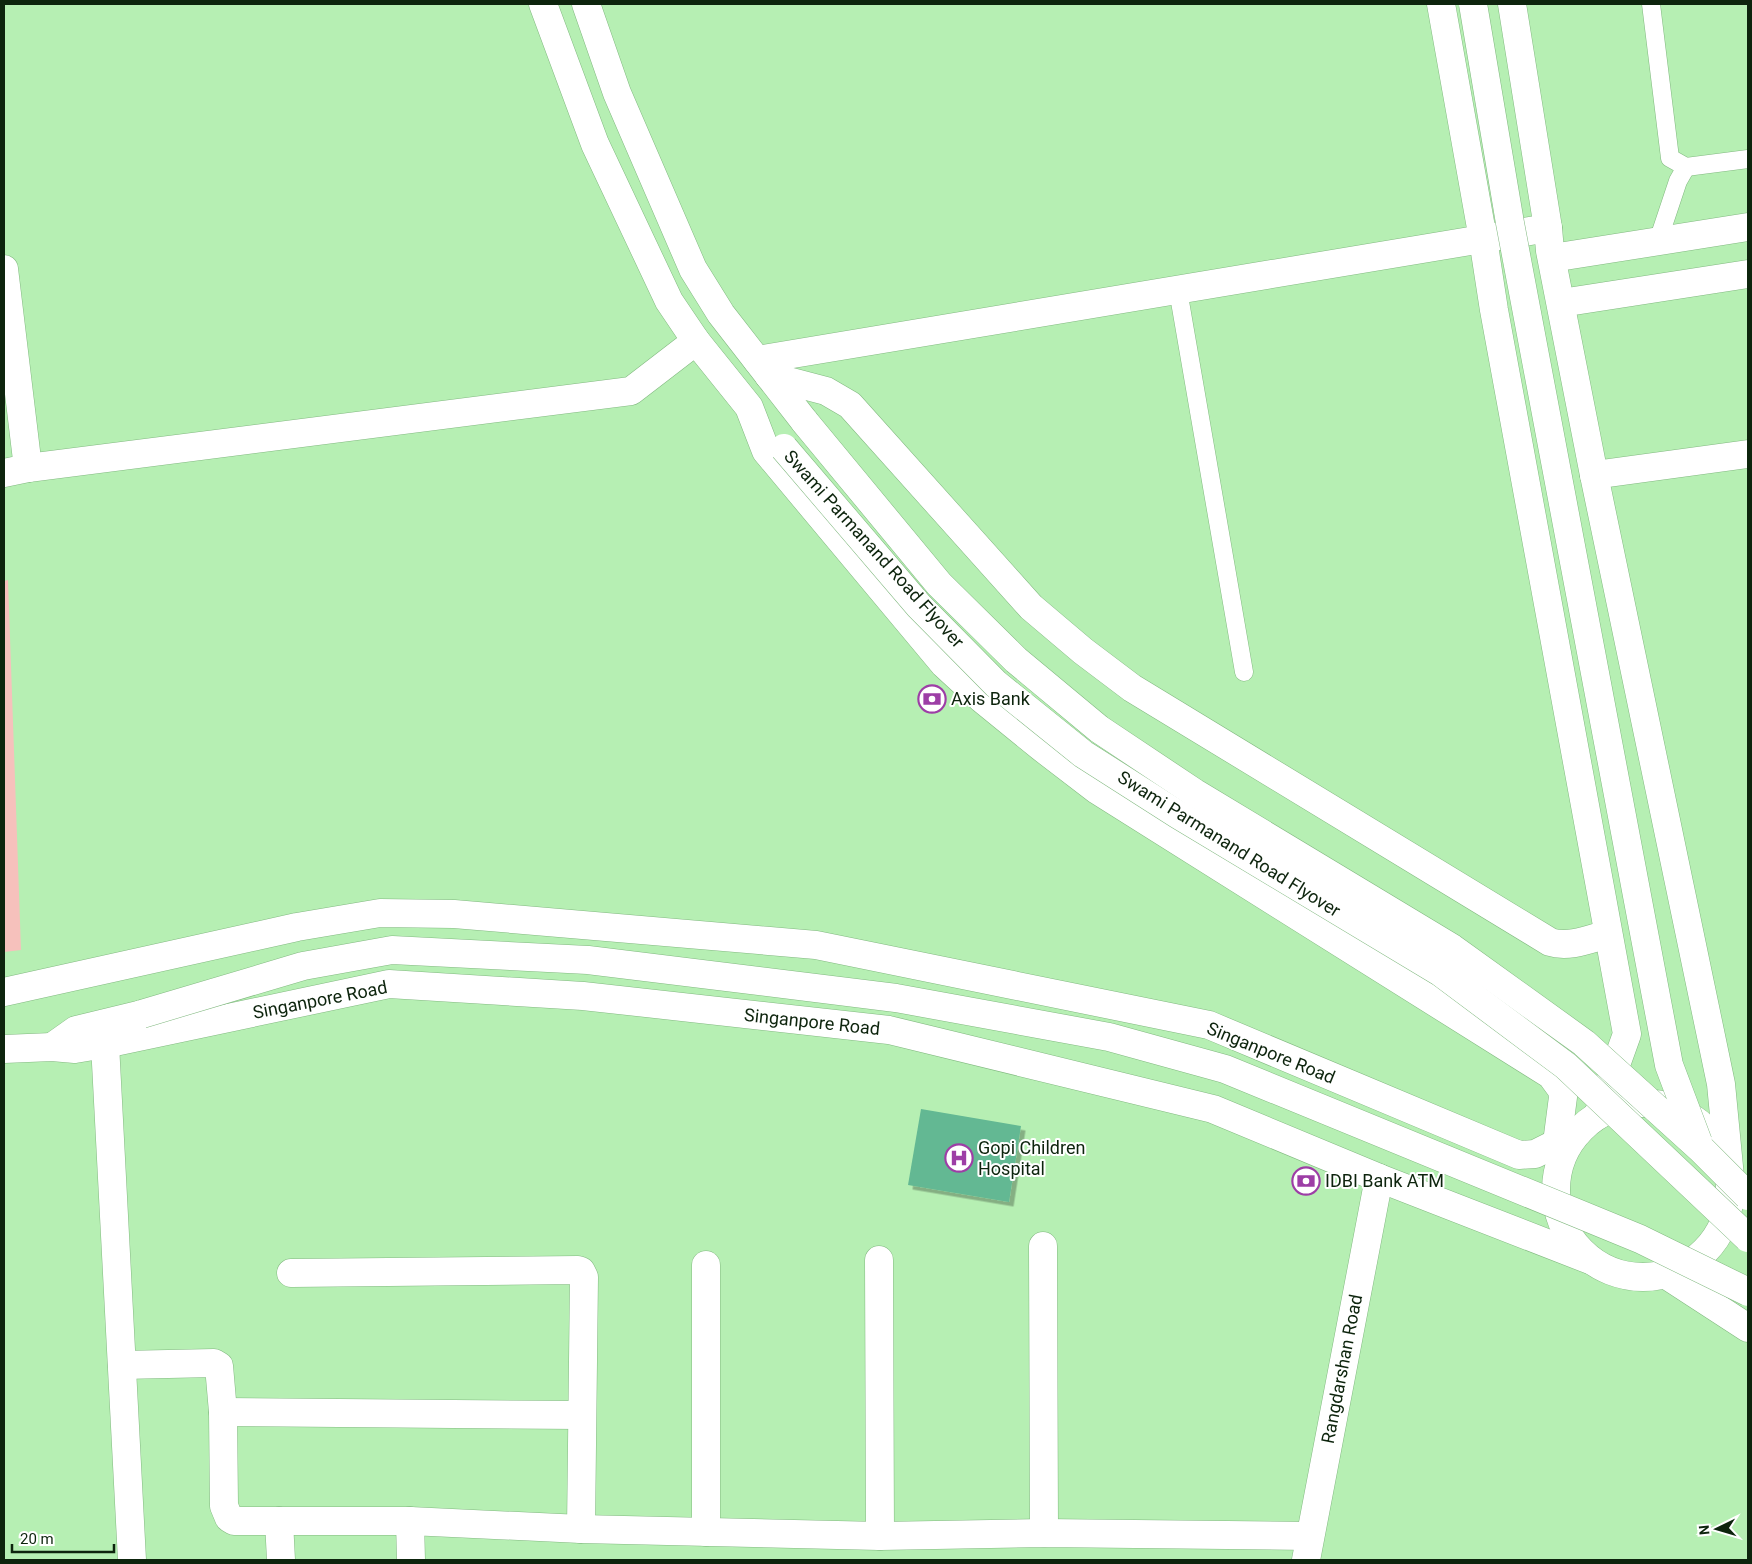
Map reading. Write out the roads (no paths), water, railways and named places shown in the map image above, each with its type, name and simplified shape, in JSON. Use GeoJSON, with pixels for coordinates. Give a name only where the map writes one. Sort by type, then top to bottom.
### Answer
{"type":"FeatureCollection","features":[{"type":"Feature","properties":{"kind":"main road","name":"Swami Parmanand Road Flyover"},"geometry":{"type":"LineString","coordinates":[[543,4],[595,144],[669,301],[696,341],[749,407],[919,606],[996,684],[1083,754],[1176,814],[1440,972],[1566,1066],[1748,1238]]}},
{"type":"Feature","properties":{"kind":"main road","name":"Swami Parmanand Road Flyover"},"geometry":{"type":"LineString","coordinates":[[586,4],[617,93],[693,269],[721,314],[805,422],[939,584],[1016,660],[1100,729],[1195,792],[1452,948],[1584,1044],[1701,1149],[1748,1196]]}},
{"type":"Feature","properties":{"kind":"main road"},"geometry":{"type":"LineString","coordinates":[[1441,4],[1494,310],[1627,1034],[1598,1115]]}},
{"type":"Feature","properties":{"kind":"main road"},"geometry":{"type":"LineString","coordinates":[[1473,4],[1510,223],[1667,1056],[1680,1098],[1701,1149]]}},
{"type":"Feature","properties":{"kind":"main road"},"geometry":{"type":"LineString","coordinates":[[749,407],[766,451],[944,664],[982,699],[1097,790],[1551,1075],[1562,1090],[1563,1097],[1567,1138],[1556,1185],[1559,1214],[1571,1239],[1590,1260],[1616,1274],[1645,1278],[1674,1272],[1700,1257],[1719,1234],[1729,1206],[1735,1169],[1721,1084],[1594,475],[1552,258],[1512,4]]}},
{"type":"Feature","properties":{"kind":"main road"},"geometry":{"type":"LineString","coordinates":[[1552,258],[1748,227]]}},
{"type":"Feature","properties":{"kind":"main road"},"geometry":{"type":"LineString","coordinates":[[763,368],[1178,290],[1548,228]]}},
{"type":"Feature","properties":{"kind":"main road"},"geometry":{"type":"LineString","coordinates":[[4,269],[16,470],[631,391],[696,341]]}},
{"type":"Feature","properties":{"kind":"main road"},"geometry":{"type":"LineString","coordinates":[[1561,303],[1748,274]]}},
{"type":"Feature","properties":{"kind":"main road"},"geometry":{"type":"LineString","coordinates":[[763,368],[826,391],[850,405],[1031,607],[1083,651],[1132,688],[1550,942],[1558,945],[1568,944],[1608,934]]}},
{"type":"Feature","properties":{"kind":"main road"},"geometry":{"type":"LineString","coordinates":[[1594,475],[1748,454]]}},
{"type":"Feature","properties":{"kind":"main road","name":"Singanpore Road"},"geometry":{"type":"LineString","coordinates":[[4,992],[297,927],[380,913],[454,914],[816,945],[1209,1025],[1519,1155],[1535,1154],[1567,1138]]}},
{"type":"Feature","properties":{"kind":"main road"},"geometry":{"type":"LineString","coordinates":[[52,1047],[76,1030],[142,1014],[303,966],[392,950],[588,960],[896,998],[1109,1037],[1225,1070],[1640,1239],[1748,1292]]}},
{"type":"Feature","properties":{"kind":"main road","name":"Singanpore Road"},"geometry":{"type":"LineString","coordinates":[[4,1049],[52,1047],[75,1049],[105,1044],[388,984],[584,996],[889,1030],[1213,1109],[1379,1178],[1590,1260]]}},
{"type":"Feature","properties":{"kind":"main road"},"geometry":{"type":"LineString","coordinates":[[105,1044],[132,1560]]}},
{"type":"Feature","properties":{"kind":"main road"},"geometry":{"type":"LineString","coordinates":[[1567,1138],[1598,1115],[1624,1104],[1653,1103],[1680,1110],[1704,1126],[1735,1169]]}},
{"type":"Feature","properties":{"kind":"main road","name":"Rangdarshan Road"},"geometry":{"type":"LineString","coordinates":[[1308,1548],[1379,1178]]}},
{"type":"Feature","properties":{"kind":"main road"},"geometry":{"type":"LineString","coordinates":[[1043,1246],[1044,1533]]}},
{"type":"Feature","properties":{"kind":"main road"},"geometry":{"type":"LineString","coordinates":[[878,1260],[880,1536]]}},
{"type":"Feature","properties":{"kind":"main road"},"geometry":{"type":"LineString","coordinates":[[706,1265],[706,1532]]}},
{"type":"Feature","properties":{"kind":"main road"},"geometry":{"type":"LineString","coordinates":[[291,1273],[581,1271],[584,1277],[581,1530]]}},
{"type":"Feature","properties":{"kind":"main road"},"geometry":{"type":"LineString","coordinates":[[1665,1274],[1748,1328]]}},
{"type":"Feature","properties":{"kind":"main road"},"geometry":{"type":"LineString","coordinates":[[122,1365],[217,1364],[220,1370],[223,1412],[224,1506],[226,1513],[234,1521],[410,1521],[581,1530],[880,1536],[1044,1533],[1308,1548]]}},
{"type":"Feature","properties":{"kind":"main road"},"geometry":{"type":"LineString","coordinates":[[223,1412],[581,1414]]}},
{"type":"Feature","properties":{"kind":"main road"},"geometry":{"type":"LineString","coordinates":[[279,1521],[281,1560]]}},
{"type":"Feature","properties":{"kind":"main road"},"geometry":{"type":"LineString","coordinates":[[410,1521],[411,1560]]}},
{"type":"Feature","properties":{"kind":"lane"},"geometry":{"type":"LineString","coordinates":[[1651,4],[1670,158],[1686,167],[1748,158]]}},
{"type":"Feature","properties":{"kind":"lane"},"geometry":{"type":"LineString","coordinates":[[1658,241],[1678,181],[1686,167]]}},
{"type":"Feature","properties":{"kind":"lane"},"geometry":{"type":"LineString","coordinates":[[1178,290],[1244,672]]}},
{"type":"Feature","properties":{"kind":"place","name":"Axis Bank"},"geometry":{"type":"Point","coordinates":[932,699]}},
{"type":"Feature","properties":{"kind":"place","name":"Gopi Children Hospital"},"geometry":{"type":"Point","coordinates":[959,1158]}},
{"type":"Feature","properties":{"kind":"place","name":"IDBI Bank ATM"},"geometry":{"type":"Point","coordinates":[1306,1181]}}]}
